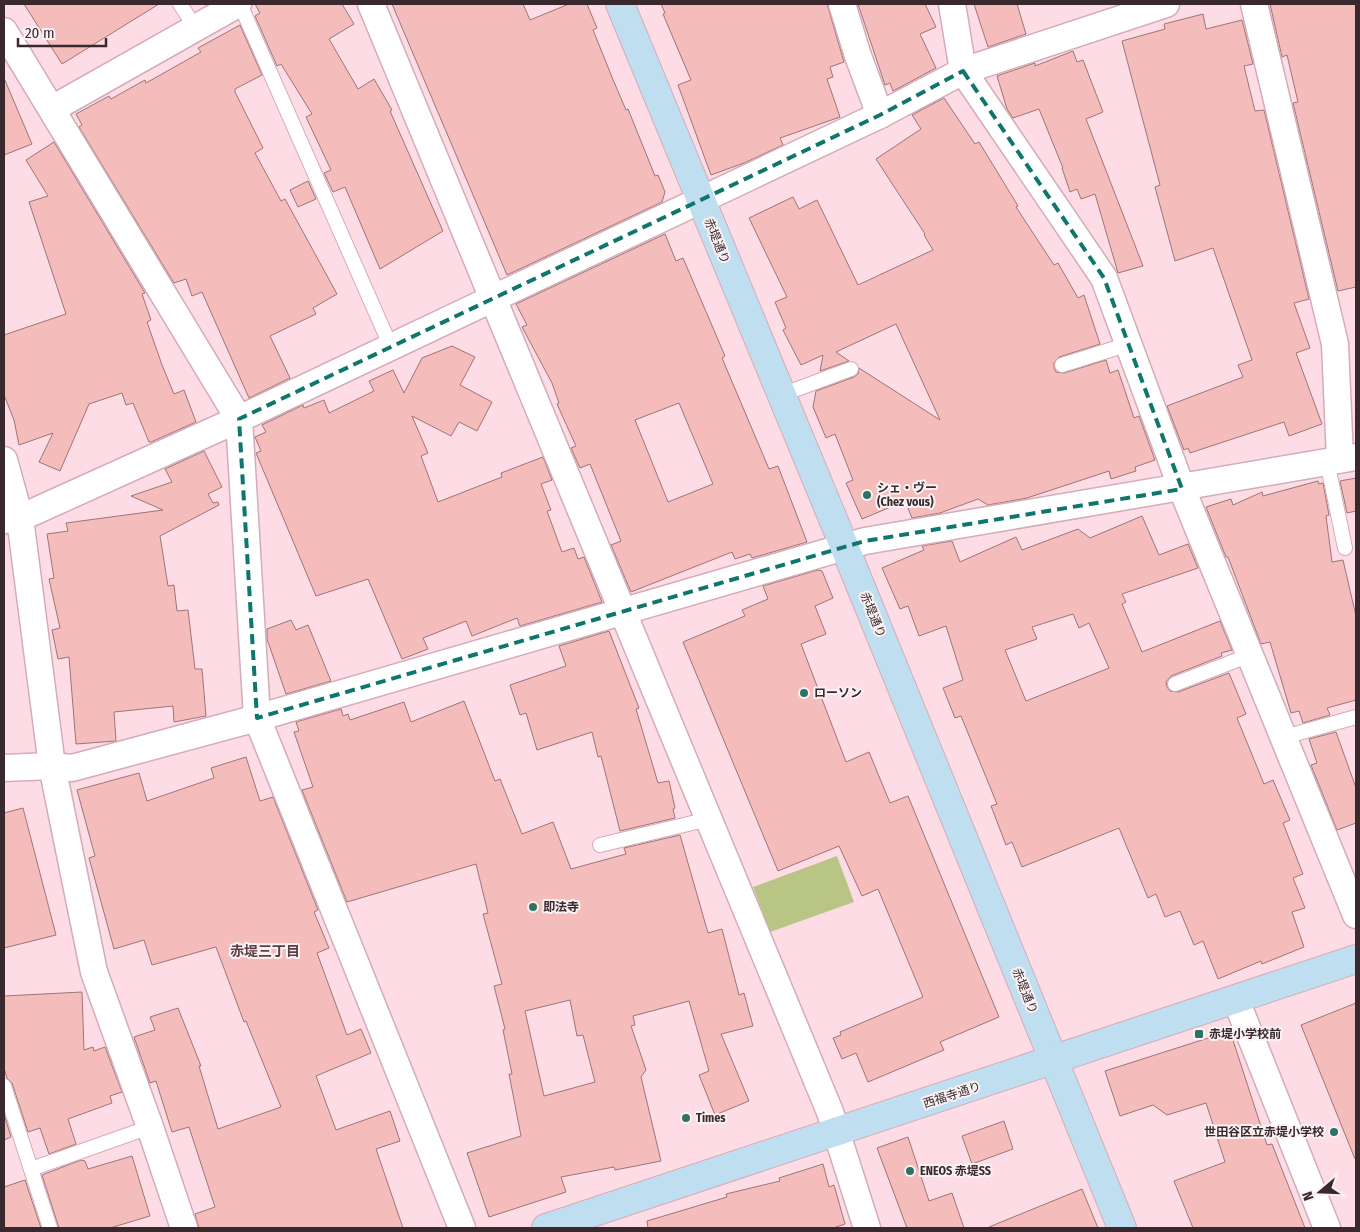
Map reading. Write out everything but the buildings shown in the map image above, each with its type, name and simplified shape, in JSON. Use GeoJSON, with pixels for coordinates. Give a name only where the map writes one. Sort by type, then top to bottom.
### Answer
{"type":"FeatureCollection","features":[{"type":"Feature","properties":{"kind":"street"},"geometry":{"type":"LineString","coordinates":[[52,109],[239,4]]}},
{"type":"Feature","properties":{"kind":"street"},"geometry":{"type":"LineString","coordinates":[[371,4],[838,1133],[867,1228]]}},
{"type":"Feature","properties":{"kind":"street","name":"赤堤通り"},"geometry":{"type":"LineString","coordinates":[[620,4],[845,548],[1122,1228]]}},
{"type":"Feature","properties":{"kind":"street"},"geometry":{"type":"LineString","coordinates":[[842,4],[858,56],[880,115]]}},
{"type":"Feature","properties":{"kind":"street"},"geometry":{"type":"LineString","coordinates":[[952,4],[962,71],[1104,278],[1182,489],[1356,915]]}},
{"type":"Feature","properties":{"kind":"street"},"geometry":{"type":"LineString","coordinates":[[12,519],[239,419],[392,347],[880,115],[962,71],[1166,4]]}},
{"type":"Feature","properties":{"kind":"street"},"geometry":{"type":"LineString","coordinates":[[4,768],[52,766],[72,768],[257,718],[622,610],[886,537],[1182,489],[1341,459],[1335,344],[1254,4]]}},
{"type":"Feature","properties":{"kind":"street"},"geometry":{"type":"LineString","coordinates":[[4,31],[239,419],[257,718],[462,1228]]}},
{"type":"Feature","properties":{"kind":"street"},"geometry":{"type":"LineString","coordinates":[[4,460],[52,766],[94,972],[184,1228]]}},
{"type":"Feature","properties":{"kind":"street","name":"西福寺通り"},"geometry":{"type":"LineString","coordinates":[[546,1228],[838,1133],[1356,959]]}},
{"type":"Feature","properties":{"kind":"street"},"geometry":{"type":"LineString","coordinates":[[1236,1000],[1327,1228]]}},
{"type":"Feature","properties":{"kind":"lane"},"geometry":{"type":"LineString","coordinates":[[180,4],[195,27]]}},
{"type":"Feature","properties":{"kind":"lane"},"geometry":{"type":"LineString","coordinates":[[239,4],[392,347]]}},
{"type":"Feature","properties":{"kind":"lane"},"geometry":{"type":"LineString","coordinates":[[1062,365],[1129,344]]}},
{"type":"Feature","properties":{"kind":"lane"},"geometry":{"type":"LineString","coordinates":[[781,394],[851,369]]}},
{"type":"Feature","properties":{"kind":"lane"},"geometry":{"type":"LineString","coordinates":[[1341,459],[1345,548]]}},
{"type":"Feature","properties":{"kind":"lane"},"geometry":{"type":"LineString","coordinates":[[1174,684],[1250,655]]}},
{"type":"Feature","properties":{"kind":"lane"},"geometry":{"type":"LineString","coordinates":[[1284,737],[1356,717]]}},
{"type":"Feature","properties":{"kind":"lane"},"geometry":{"type":"LineString","coordinates":[[600,845],[709,819]]}},
{"type":"Feature","properties":{"kind":"lane"},"geometry":{"type":"LineString","coordinates":[[4,1086],[50,1228]]}},
{"type":"Feature","properties":{"kind":"lane"},"geometry":{"type":"LineString","coordinates":[[31,1169],[150,1127]]}},
{"type":"Feature","properties":{"kind":"highlighted area"},"geometry":{"type":"Polygon","coordinates":[[[963,71],[1104,278],[1182,489],[865,541],[257,718],[239,419],[880,115],[963,71]]]}},
{"type":"Feature","properties":{"kind":"green space"},"geometry":{"type":"Polygon","coordinates":[[[837,856],[854,902],[770,932],[753,887],[837,856]]]}},
{"type":"Feature","properties":{"kind":"place","name":"シェ・ヴー (Chez vous)"},"geometry":{"type":"Point","coordinates":[867,495]}},
{"type":"Feature","properties":{"kind":"place","name":"ローソン"},"geometry":{"type":"Point","coordinates":[804,693]}},
{"type":"Feature","properties":{"kind":"place","name":"即法寺"},"geometry":{"type":"Point","coordinates":[533,907]}},
{"type":"Feature","properties":{"kind":"place","name":"赤堤小学校前"},"geometry":{"type":"Point","coordinates":[1199,1034]}},
{"type":"Feature","properties":{"kind":"place","name":"Times"},"geometry":{"type":"Point","coordinates":[686,1118]}},
{"type":"Feature","properties":{"kind":"place","name":"世田谷区立赤堤小学校"},"geometry":{"type":"Point","coordinates":[1334,1132]}},
{"type":"Feature","properties":{"kind":"place","name":"ENEOS 赤堤SS"},"geometry":{"type":"Point","coordinates":[910,1171]}},
{"type":"Feature","properties":{"kind":"district","name":"赤堤三丁目"},"geometry":{"type":"Point","coordinates":[265,951]}}]}
